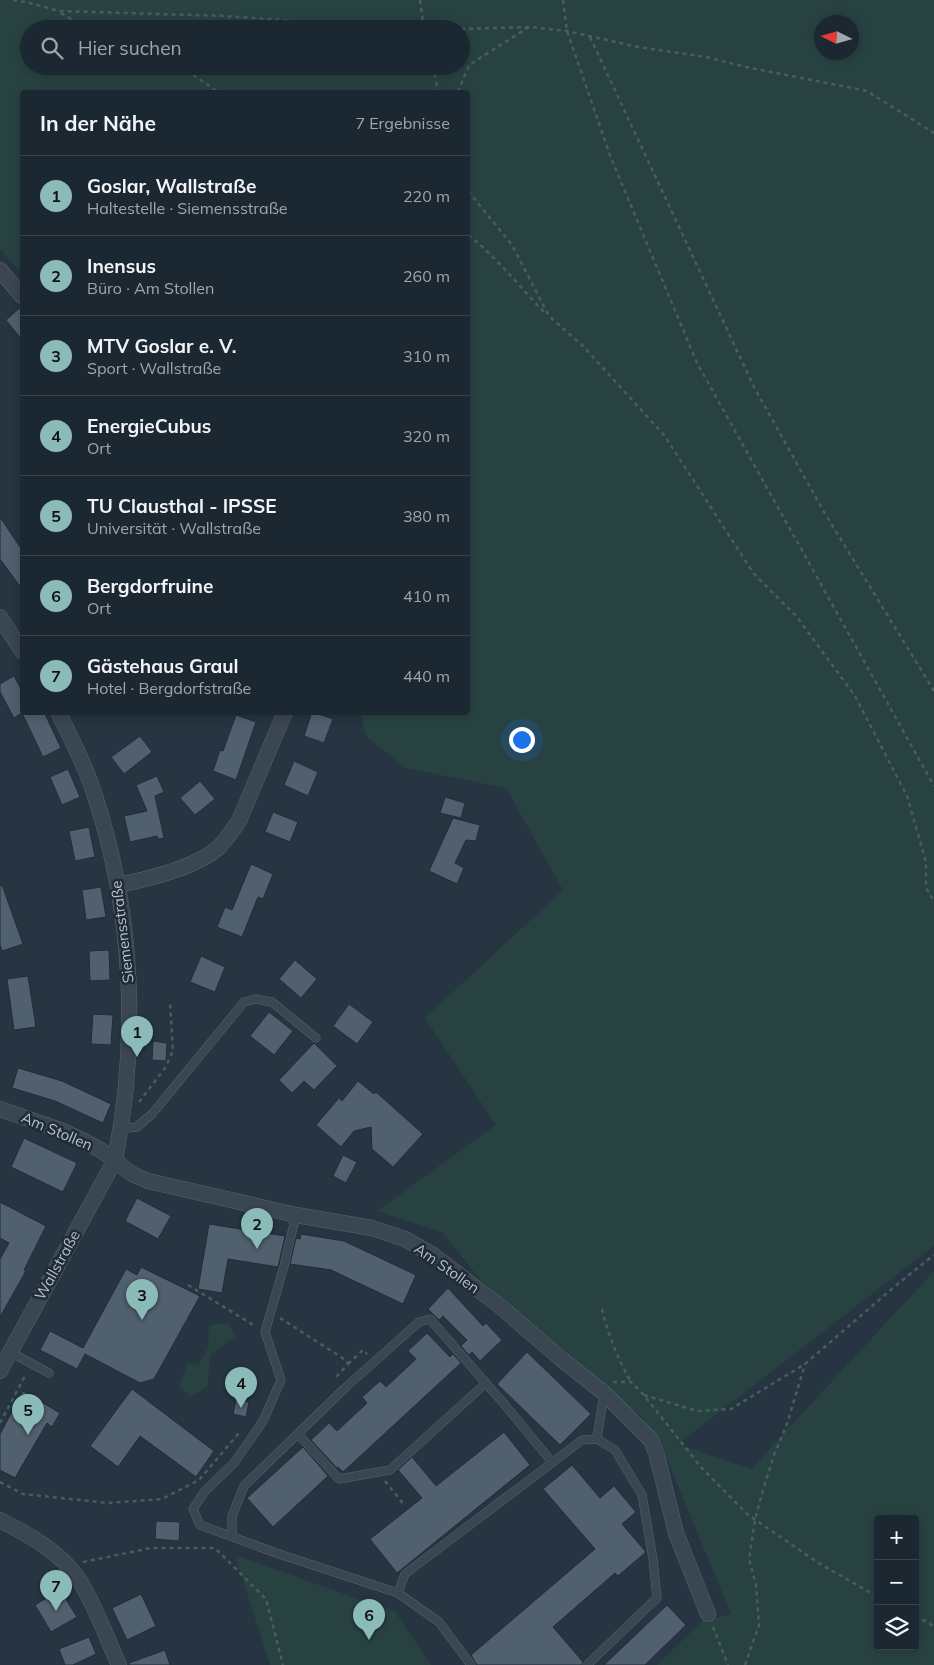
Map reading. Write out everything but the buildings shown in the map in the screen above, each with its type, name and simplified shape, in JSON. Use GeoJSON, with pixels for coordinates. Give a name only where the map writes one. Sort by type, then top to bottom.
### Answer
{"type":"FeatureCollection","features":[{"type":"Feature","properties":{"kind":"street"},"geometry":{"type":"LineString","coordinates":[[0,270],[20,294]]}},
{"type":"Feature","properties":{"kind":"street"},"geometry":{"type":"LineString","coordinates":[[0,617],[20,648]]}},
{"type":"Feature","properties":{"kind":"street","name":"Siemensstraße"},"geometry":{"type":"LineString","coordinates":[[60,715],[95,794],[107,836],[118,885],[128,961],[129,1023],[124,1103],[121,1129],[114,1160]]}},
{"type":"Feature","properties":{"kind":"street"},"geometry":{"type":"LineString","coordinates":[[118,885],[167,873],[202,859],[229,836],[239,821],[284,715]]}},
{"type":"Feature","properties":{"kind":"street","name":"Am Stollen"},"geometry":{"type":"LineString","coordinates":[[0,1109],[63,1131],[102,1151],[132,1174],[148,1181],[296,1215],[372,1228],[405,1239],[433,1255],[501,1307],[604,1393],[651,1440],[657,1456],[676,1533],[708,1614]]}},
{"type":"Feature","properties":{"kind":"street","name":"Wallstraße"},"geometry":{"type":"LineString","coordinates":[[0,1371],[114,1160]]}},
{"type":"Feature","properties":{"kind":"street"},"geometry":{"type":"LineString","coordinates":[[0,1520],[47,1548],[67,1565],[80,1581],[119,1665]]}},
{"type":"Feature","properties":{"kind":"lane"},"geometry":{"type":"LineString","coordinates":[[121,1129],[137,1127],[152,1114],[244,1002],[255,999],[272,1002],[316,1038]]}},
{"type":"Feature","properties":{"kind":"lane"},"geometry":{"type":"LineString","coordinates":[[296,1215],[265,1332],[281,1380],[263,1421],[234,1463],[205,1491],[194,1509],[200,1525],[276,1553],[398,1593],[439,1622],[471,1665]]}},
{"type":"Feature","properties":{"kind":"lane"},"geometry":{"type":"LineString","coordinates":[[232,1536],[232,1516],[244,1486],[348,1386],[419,1322],[430,1319],[552,1462]]}},
{"type":"Feature","properties":{"kind":"lane"},"geometry":{"type":"LineString","coordinates":[[10,1352],[49,1373]]}},
{"type":"Feature","properties":{"kind":"lane"},"geometry":{"type":"LineString","coordinates":[[298,1434],[339,1479],[390,1470],[486,1383]]}},
{"type":"Feature","properties":{"kind":"lane"},"geometry":{"type":"LineString","coordinates":[[597,1439],[604,1393]]}},
{"type":"Feature","properties":{"kind":"lane"},"geometry":{"type":"LineString","coordinates":[[398,1593],[404,1574],[582,1440],[597,1439],[615,1450],[642,1496],[653,1559],[657,1598],[587,1665]]}},
{"type":"Feature","properties":{"kind":"path"},"geometry":{"type":"LineString","coordinates":[[13,0],[59,12],[73,20]]}},
{"type":"Feature","properties":{"kind":"path"},"geometry":{"type":"LineString","coordinates":[[420,0],[423,20]]}},
{"type":"Feature","properties":{"kind":"path"},"geometry":{"type":"LineString","coordinates":[[563,0],[568,31],[611,158],[697,363],[934,786]]}},
{"type":"Feature","properties":{"kind":"path"},"geometry":{"type":"LineString","coordinates":[[59,12],[225,16],[281,20]]}},
{"type":"Feature","properties":{"kind":"path"},"geometry":{"type":"LineString","coordinates":[[470,64],[530,27]]}},
{"type":"Feature","properties":{"kind":"path"},"geometry":{"type":"LineString","coordinates":[[470,30],[530,27],[568,31],[638,47],[706,57],[866,91],[934,133]]}},
{"type":"Feature","properties":{"kind":"path"},"geometry":{"type":"LineString","coordinates":[[590,37],[754,387],[824,512],[934,691]]}},
{"type":"Feature","properties":{"kind":"path"},"geometry":{"type":"LineString","coordinates":[[193,75],[215,90]]}},
{"type":"Feature","properties":{"kind":"path"},"geometry":{"type":"LineString","coordinates":[[434,75],[438,90]]}},
{"type":"Feature","properties":{"kind":"path"},"geometry":{"type":"LineString","coordinates":[[459,90],[464,75]]}},
{"type":"Feature","properties":{"kind":"path"},"geometry":{"type":"LineString","coordinates":[[470,193],[512,245],[549,316]]}},
{"type":"Feature","properties":{"kind":"path"},"geometry":{"type":"LineString","coordinates":[[470,237],[488,252],[549,316],[583,346],[664,436],[754,574],[797,617],[855,696],[907,796],[926,862],[926,888],[934,901]]}},
{"type":"Feature","properties":{"kind":"path"},"geometry":{"type":"LineString","coordinates":[[124,1103],[138,1104],[166,1068],[173,1051],[170,1004]]}},
{"type":"Feature","properties":{"kind":"path"},"geometry":{"type":"LineString","coordinates":[[642,1394],[697,1411],[731,1409],[805,1364],[934,1255]]}},
{"type":"Feature","properties":{"kind":"path"},"geometry":{"type":"LineString","coordinates":[[188,1285],[265,1332]]}},
{"type":"Feature","properties":{"kind":"path"},"geometry":{"type":"LineString","coordinates":[[602,1309],[606,1330],[631,1382],[700,1466],[746,1514],[817,1562],[874,1595]]}},
{"type":"Feature","properties":{"kind":"path"},"geometry":{"type":"LineString","coordinates":[[271,1312],[347,1361]]}},
{"type":"Feature","properties":{"kind":"path"},"geometry":{"type":"LineString","coordinates":[[0,1423],[21,1385],[30,1363]]}},
{"type":"Feature","properties":{"kind":"path"},"geometry":{"type":"LineString","coordinates":[[745,1665],[759,1625],[756,1585],[749,1559],[755,1520],[765,1482],[787,1424],[805,1364]]}},
{"type":"Feature","properties":{"kind":"path"},"geometry":{"type":"LineString","coordinates":[[591,1382],[631,1382]]}},
{"type":"Feature","properties":{"kind":"path"},"geometry":{"type":"LineString","coordinates":[[0,1482],[23,1494],[108,1503],[162,1498],[198,1480],[242,1430]]}},
{"type":"Feature","properties":{"kind":"path"},"geometry":{"type":"LineString","coordinates":[[378,1472],[405,1506]]}},
{"type":"Feature","properties":{"kind":"path"},"geometry":{"type":"LineString","coordinates":[[67,1565],[151,1548],[214,1548],[266,1599],[283,1665]]}},
{"type":"Feature","properties":{"kind":"path"},"geometry":{"type":"LineString","coordinates":[[708,1614],[728,1665]]}},
{"type":"Feature","properties":{"kind":"path"},"geometry":{"type":"LineString","coordinates":[[919,1618],[934,1626]]}},
{"type":"Feature","properties":{"kind":"green space"},"geometry":{"type":"Polygon","coordinates":[[[0,0],[934,0],[934,1246],[678,1444],[751,1469],[934,1271],[934,1665],[657,1665],[702,1621],[731,1614],[664,1452],[640,1414],[594,1390],[480,1279],[442,1232],[377,1211],[496,1125],[425,1018],[563,890],[506,788],[406,768],[367,737],[361,715],[470,715],[470,90],[20,90],[20,272],[0,249],[0,0]]]}},
{"type":"Feature","properties":{"kind":"green space"},"geometry":{"type":"Polygon","coordinates":[[[228,1323],[236,1336],[211,1354],[207,1387],[191,1397],[179,1386],[187,1364],[198,1365],[208,1348],[209,1325],[228,1323]]]}},
{"type":"Feature","properties":{"kind":"green space"},"geometry":{"type":"Polygon","coordinates":[[[235,1555],[395,1612],[431,1665],[270,1665],[235,1555]]]}},
{"type":"Feature","properties":{"kind":"place","name":"Goslar, Wallstraße"},"geometry":{"type":"Point","coordinates":[137,1057]}},
{"type":"Feature","properties":{"kind":"place","name":"Inensus"},"geometry":{"type":"Point","coordinates":[257,1249]}},
{"type":"Feature","properties":{"kind":"place","name":"MTV Goslar e. V."},"geometry":{"type":"Point","coordinates":[142,1320]}},
{"type":"Feature","properties":{"kind":"place","name":"EnergieCubus"},"geometry":{"type":"Point","coordinates":[241,1408]}},
{"type":"Feature","properties":{"kind":"place","name":"TU Clausthal - IPSSE"},"geometry":{"type":"Point","coordinates":[28,1435]}},
{"type":"Feature","properties":{"kind":"place","name":"Gästehaus Graul"},"geometry":{"type":"Point","coordinates":[56,1611]}},
{"type":"Feature","properties":{"kind":"place","name":"Bergdorfruine"},"geometry":{"type":"Point","coordinates":[369,1640]}}]}
